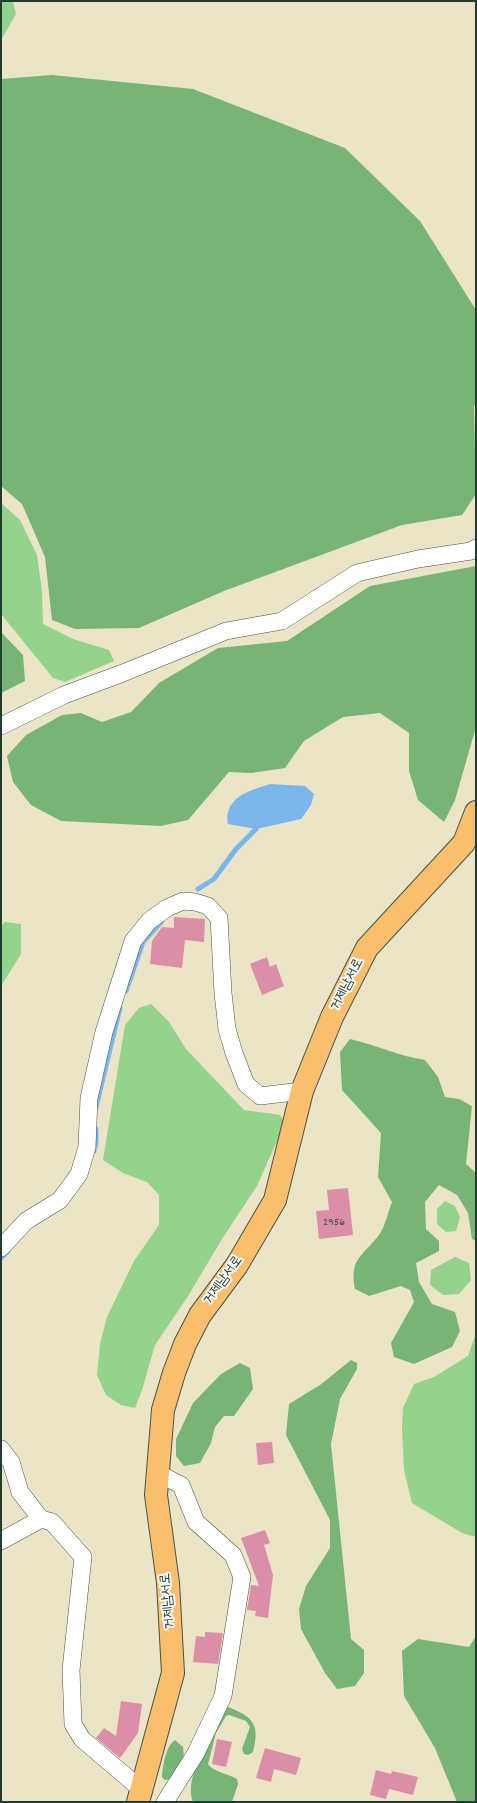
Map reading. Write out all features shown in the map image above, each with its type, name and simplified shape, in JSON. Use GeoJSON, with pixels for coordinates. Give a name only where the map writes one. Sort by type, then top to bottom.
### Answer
{"type":"FeatureCollection","features":[{"type":"Feature","properties":{"kind":"main road","name":"거제남서로"},"geometry":{"type":"LineString","coordinates":[[140,1796],[173,1673],[168,1583],[156,1495],[163,1410],[174,1373],[185,1344],[200,1315],[237,1265],[275,1200],[302,1091],[332,1018],[367,948],[464,843],[476,812]]}},
{"type":"Feature","properties":{"kind":"lane"},"geometry":{"type":"LineString","coordinates":[[1,726],[64,695],[123,673],[226,631],[282,621],[357,573],[418,559],[471,551],[476,548]]}},
{"type":"Feature","properties":{"kind":"lane"},"geometry":{"type":"LineString","coordinates":[[1,1248],[26,1221],[60,1200],[79,1174],[87,1147],[89,1098],[102,1040],[133,941],[149,921],[167,908],[183,900],[195,902],[208,906],[219,918],[223,993],[227,1029],[234,1053],[246,1084],[260,1096],[302,1091]]}},
{"type":"Feature","properties":{"kind":"lane"},"geometry":{"type":"LineString","coordinates":[[1,1449],[11,1462],[20,1492],[41,1518],[52,1522],[83,1558],[71,1670],[72,1724],[82,1739],[140,1796]]}},
{"type":"Feature","properties":{"kind":"lane"},"geometry":{"type":"LineString","coordinates":[[157,1473],[181,1485],[196,1522],[233,1555],[242,1577],[223,1696],[196,1753],[165,1802]]}},
{"type":"Feature","properties":{"kind":"lane"},"geometry":{"type":"LineString","coordinates":[[1,1541],[41,1518]]}},
{"type":"Feature","properties":{"kind":"green space"},"geometry":{"type":"Polygon","coordinates":[[[1,1],[13,1],[16,14],[1,40],[1,1]]]}},
{"type":"Feature","properties":{"kind":"green space"},"geometry":{"type":"Polygon","coordinates":[[[52,75],[193,89],[345,148],[420,221],[476,310],[476,401],[474,407],[476,494],[462,515],[402,525],[224,591],[139,628],[75,629],[52,620],[45,557],[22,504],[1,486],[1,79],[52,75]]]}},
{"type":"Feature","properties":{"kind":"green space"},"geometry":{"type":"Polygon","coordinates":[[[1,503],[20,520],[37,555],[42,591],[43,624],[73,639],[109,650],[114,661],[65,682],[53,678],[1,614],[1,503]]]}},
{"type":"Feature","properties":{"kind":"green space"},"geometry":{"type":"Polygon","coordinates":[[[476,566],[476,727],[455,800],[444,822],[418,800],[409,771],[409,733],[380,713],[343,717],[304,741],[285,768],[251,773],[229,772],[188,820],[161,826],[61,821],[31,805],[13,782],[7,756],[26,735],[62,715],[81,713],[102,722],[131,712],[159,683],[218,648],[287,641],[370,586],[476,566]]]}},
{"type":"Feature","properties":{"kind":"green space"},"geometry":{"type":"Polygon","coordinates":[[[1,632],[23,655],[25,681],[1,693],[1,632]]]}},
{"type":"Feature","properties":{"kind":"green space"},"geometry":{"type":"Polygon","coordinates":[[[5,922],[21,924],[21,954],[1,986],[1,926],[5,922]]]}},
{"type":"Feature","properties":{"kind":"green space"},"geometry":{"type":"Polygon","coordinates":[[[151,1004],[169,1022],[186,1049],[244,1110],[280,1115],[285,1123],[257,1186],[222,1239],[188,1296],[155,1345],[142,1390],[135,1408],[121,1405],[106,1395],[97,1375],[100,1344],[107,1317],[134,1261],[159,1225],[159,1195],[147,1182],[123,1173],[103,1160],[125,1025],[139,1008],[151,1004]]]}},
{"type":"Feature","properties":{"kind":"green space"},"geometry":{"type":"Polygon","coordinates":[[[350,1039],[406,1056],[425,1060],[438,1077],[445,1097],[459,1099],[472,1106],[466,1164],[476,1173],[476,1241],[472,1239],[468,1213],[457,1195],[439,1185],[425,1202],[426,1229],[439,1241],[439,1251],[416,1263],[419,1282],[432,1304],[455,1312],[460,1331],[452,1347],[414,1364],[394,1357],[391,1343],[414,1302],[410,1290],[401,1286],[369,1296],[355,1289],[354,1270],[356,1264],[359,1258],[381,1232],[392,1202],[378,1177],[381,1133],[342,1090],[340,1052],[350,1039]]]}},
{"type":"Feature","properties":{"kind":"green space"},"geometry":{"type":"Polygon","coordinates":[[[445,1201],[455,1206],[460,1217],[456,1231],[446,1232],[437,1224],[437,1209],[445,1201]]]}},
{"type":"Feature","properties":{"kind":"green space"},"geometry":{"type":"Polygon","coordinates":[[[455,1257],[469,1263],[471,1280],[459,1294],[443,1295],[430,1285],[431,1270],[455,1257]]]}},
{"type":"Feature","properties":{"kind":"green space"},"geometry":{"type":"Polygon","coordinates":[[[476,1333],[476,1537],[462,1533],[412,1503],[404,1470],[402,1428],[403,1408],[414,1384],[434,1377],[468,1356],[476,1333]]]}},
{"type":"Feature","properties":{"kind":"green space"},"geometry":{"type":"Polygon","coordinates":[[[351,1360],[357,1363],[357,1369],[340,1399],[331,1444],[351,1639],[364,1650],[364,1673],[355,1686],[337,1689],[325,1673],[301,1629],[299,1609],[306,1586],[330,1548],[330,1520],[286,1435],[289,1404],[320,1385],[351,1360]]]}},
{"type":"Feature","properties":{"kind":"green space"},"geometry":{"type":"Polygon","coordinates":[[[240,1363],[250,1368],[253,1389],[234,1416],[224,1416],[215,1427],[211,1443],[200,1463],[184,1466],[176,1456],[176,1439],[193,1403],[221,1374],[240,1363]]]}},
{"type":"Feature","properties":{"kind":"green space"},"geometry":{"type":"Polygon","coordinates":[[[476,1636],[476,1802],[457,1802],[435,1748],[404,1696],[402,1651],[418,1639],[469,1647],[476,1636]]]}},
{"type":"Feature","properties":{"kind":"green space"},"geometry":{"type":"Polygon","coordinates":[[[228,1707],[244,1714],[253,1723],[256,1735],[253,1752],[248,1755],[244,1754],[242,1749],[250,1727],[246,1721],[229,1715],[226,1716],[216,1733],[208,1764],[214,1769],[237,1779],[238,1784],[232,1802],[193,1802],[191,1792],[195,1768],[222,1708],[228,1707]]]}},
{"type":"Feature","properties":{"kind":"green space"},"geometry":{"type":"Polygon","coordinates":[[[175,1740],[183,1747],[184,1757],[171,1779],[165,1780],[162,1777],[165,1757],[169,1747],[175,1740]]]}},
{"type":"Feature","properties":{"kind":"water"},"geometry":{"type":"Polygon","coordinates":[[[270,784],[305,786],[314,794],[311,805],[301,819],[256,829],[228,824],[230,808],[240,796],[254,789],[270,784]]]}},
{"type":"Feature","properties":{"kind":"building"},"geometry":{"type":"Polygon","coordinates":[[[174,917],[205,919],[204,942],[185,940],[182,968],[150,964],[152,941],[162,927],[174,928],[174,917]]]}},
{"type":"Feature","properties":{"kind":"building"},"geometry":{"type":"Polygon","coordinates":[[[267,957],[270,967],[276,964],[284,986],[262,995],[250,964],[267,957]]]}},
{"type":"Feature","properties":{"kind":"building"},"geometry":{"type":"Polygon","coordinates":[[[348,1188],[353,1235],[319,1239],[316,1211],[329,1210],[327,1190],[348,1188]]]}},
{"type":"Feature","properties":{"kind":"building"},"geometry":{"type":"Polygon","coordinates":[[[272,1442],[274,1463],[258,1465],[256,1443],[272,1442]]]}},
{"type":"Feature","properties":{"kind":"building"},"geometry":{"type":"Polygon","coordinates":[[[265,1530],[270,1543],[264,1545],[273,1575],[268,1618],[255,1616],[256,1611],[247,1610],[251,1585],[259,1586],[241,1538],[265,1530]]]}},
{"type":"Feature","properties":{"kind":"building"},"geometry":{"type":"Polygon","coordinates":[[[205,1632],[223,1633],[218,1664],[193,1662],[196,1636],[205,1637],[205,1632]]]}},
{"type":"Feature","properties":{"kind":"building"},"geometry":{"type":"Polygon","coordinates":[[[121,1701],[142,1704],[138,1733],[120,1758],[96,1738],[104,1728],[116,1736],[121,1701]]]}},
{"type":"Feature","properties":{"kind":"building"},"geometry":{"type":"Polygon","coordinates":[[[217,1739],[232,1742],[226,1767],[212,1764],[217,1739]]]}},
{"type":"Feature","properties":{"kind":"building"},"geometry":{"type":"Polygon","coordinates":[[[265,1748],[301,1758],[296,1775],[274,1769],[271,1782],[256,1778],[265,1748]]]}},
{"type":"Feature","properties":{"kind":"building"},"geometry":{"type":"Polygon","coordinates":[[[376,1770],[391,1774],[392,1771],[418,1777],[413,1795],[389,1789],[386,1799],[370,1795],[376,1770]]]}},
{"type":"Feature","properties":{"kind":"waterway"},"geometry":{"type":"LineString","coordinates":[[198,889],[214,879],[236,849],[256,829]]}},
{"type":"Feature","properties":{"kind":"waterway"},"geometry":{"type":"LineString","coordinates":[[126,991],[143,942],[162,921]]}},
{"type":"Feature","properties":{"kind":"waterway"},"geometry":{"type":"LineString","coordinates":[[96,1107],[120,1008]]}},
{"type":"Feature","properties":{"kind":"waterway"},"geometry":{"type":"LineString","coordinates":[[94,1151],[96,1143],[96,1129]]}},
{"type":"Feature","properties":{"kind":"waterway"},"geometry":{"type":"LineString","coordinates":[[1,1258],[8,1251]]}}]}
